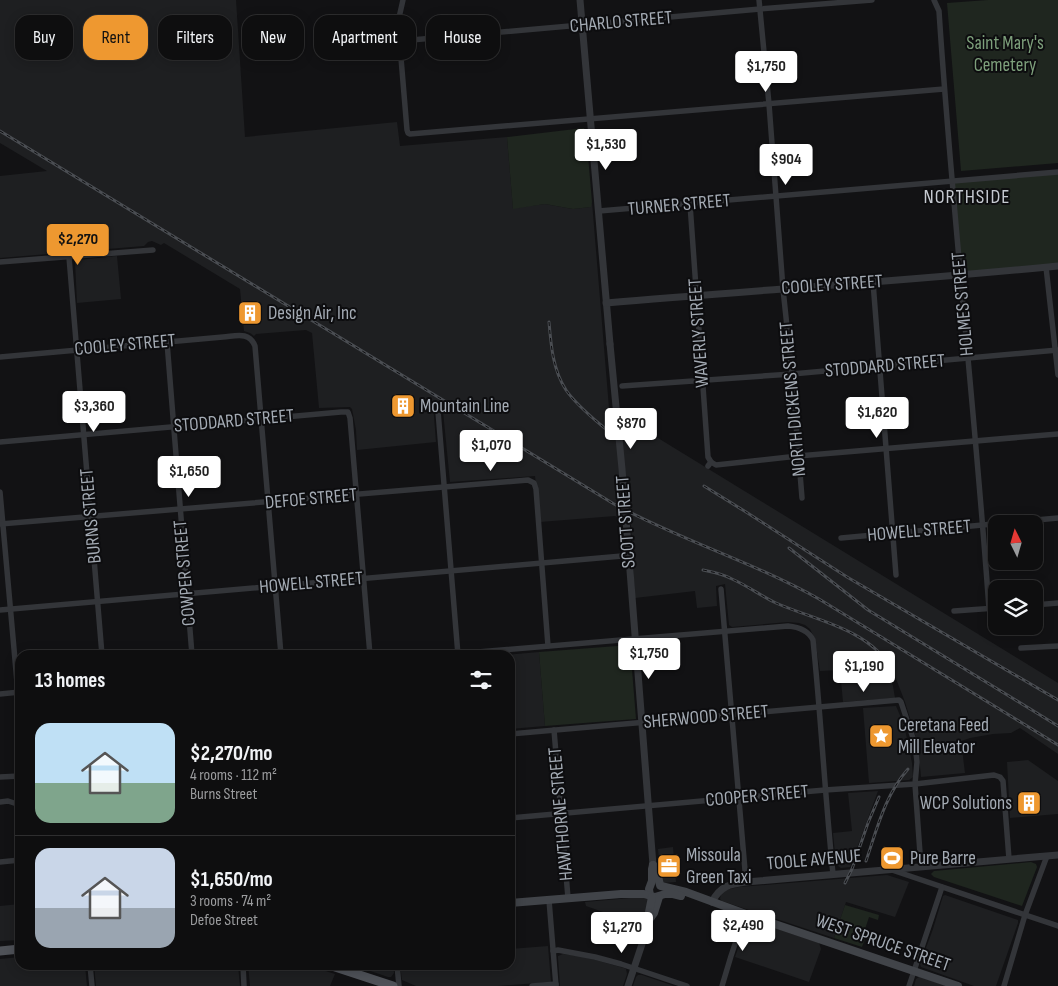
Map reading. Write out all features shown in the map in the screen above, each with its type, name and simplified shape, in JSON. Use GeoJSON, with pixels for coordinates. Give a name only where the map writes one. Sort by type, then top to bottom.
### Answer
{"type":"FeatureCollection","features":[{"type":"Feature","properties":{"kind":"main road"},"geometry":{"type":"LineString","coordinates":[[650,917],[654,913],[656,896],[663,891],[653,864]]}},
{"type":"Feature","properties":{"kind":"main road"},"geometry":{"type":"LineString","coordinates":[[653,864],[649,891],[656,896]]}},
{"type":"Feature","properties":{"kind":"main road"},"geometry":{"type":"LineString","coordinates":[[621,894],[655,884],[686,892],[712,902]]}},
{"type":"Feature","properties":{"kind":"main road"},"geometry":{"type":"LineString","coordinates":[[515,903],[621,894],[656,896],[672,894],[700,898]]}},
{"type":"Feature","properties":{"kind":"main road","name":"WEST SPRUCE STREET"},"geometry":{"type":"LineString","coordinates":[[712,902],[958,986]]}},
{"type":"Feature","properties":{"kind":"main road"},"geometry":{"type":"LineString","coordinates":[[0,951],[15,950]]}},
{"type":"Feature","properties":{"kind":"main road"},"geometry":{"type":"LineString","coordinates":[[344,970],[393,986]]}},
{"type":"Feature","properties":{"kind":"street"},"geometry":{"type":"LineString","coordinates":[[400,15],[403,0]]}},
{"type":"Feature","properties":{"kind":"street","name":"SCOTT STREET"},"geometry":{"type":"LineString","coordinates":[[580,0],[622,469],[625,557],[635,639],[653,864]]}},
{"type":"Feature","properties":{"kind":"street","name":"NORTH DICKENS STREET"},"geometry":{"type":"LineString","coordinates":[[759,0],[802,498]]}},
{"type":"Feature","properties":{"kind":"street","name":"CHARLO STREET"},"geometry":{"type":"LineString","coordinates":[[416,40],[872,0]]}},
{"type":"Feature","properties":{"kind":"street","name":"HOLMES STREET"},"geometry":{"type":"LineString","coordinates":[[934,0],[939,11],[944,89],[988,595]]}},
{"type":"Feature","properties":{"kind":"street"},"geometry":{"type":"LineString","coordinates":[[401,60],[407,130],[410,134],[944,89]]}},
{"type":"Feature","properties":{"kind":"street","name":"TURNER STREET"},"geometry":{"type":"LineString","coordinates":[[599,212],[1058,172]]}},
{"type":"Feature","properties":{"kind":"street","name":"WAVERLY STREET"},"geometry":{"type":"LineString","coordinates":[[690,204],[702,381],[710,464],[716,465],[798,456]]}},
{"type":"Feature","properties":{"kind":"street"},"geometry":{"type":"LineString","coordinates":[[0,262],[153,250]]}},
{"type":"Feature","properties":{"kind":"street","name":"BURNS STREET"},"geometry":{"type":"LineString","coordinates":[[69,257],[102,650]]}},
{"type":"Feature","properties":{"kind":"street","name":"COOLEY STREET"},"geometry":{"type":"LineString","coordinates":[[606,303],[1058,266]]}},
{"type":"Feature","properties":{"kind":"street"},"geometry":{"type":"LineString","coordinates":[[1046,268],[1057,350],[1058,375]]}},
{"type":"Feature","properties":{"kind":"street"},"geometry":{"type":"LineString","coordinates":[[873,282],[896,575]]}},
{"type":"Feature","properties":{"kind":"street","name":"COOLEY STREET"},"geometry":{"type":"LineString","coordinates":[[0,357],[244,336],[250,338],[255,346],[261,419]]}},
{"type":"Feature","properties":{"kind":"street","name":"COWPER STREET"},"geometry":{"type":"LineString","coordinates":[[167,342],[192,650]]}},
{"type":"Feature","properties":{"kind":"street","name":"STODDARD STREET"},"geometry":{"type":"LineString","coordinates":[[622,386],[792,374],[1057,350]]}},
{"type":"Feature","properties":{"kind":"street"},"geometry":{"type":"LineString","coordinates":[[438,411],[458,650]]}},
{"type":"Feature","properties":{"kind":"street","name":"STODDARD STREET"},"geometry":{"type":"LineString","coordinates":[[0,442],[348,412],[356,495]]}},
{"type":"Feature","properties":{"kind":"street"},"geometry":{"type":"LineString","coordinates":[[261,419],[281,650]]}},
{"type":"Feature","properties":{"kind":"street"},"geometry":{"type":"LineString","coordinates":[[798,456],[1058,434]]}},
{"type":"Feature","properties":{"kind":"street","name":"DEFOE STREET"},"geometry":{"type":"LineString","coordinates":[[1,524],[529,480],[536,488],[541,563]]}},
{"type":"Feature","properties":{"kind":"street"},"geometry":{"type":"LineString","coordinates":[[0,492],[1,524],[15,655]]}},
{"type":"Feature","properties":{"kind":"street"},"geometry":{"type":"LineString","coordinates":[[356,495],[370,650]]}},
{"type":"Feature","properties":{"kind":"street","name":"HOWELL STREET"},"geometry":{"type":"LineString","coordinates":[[841,538],[1058,518]]}},
{"type":"Feature","properties":{"kind":"street","name":"HOWELL STREET"},"geometry":{"type":"LineString","coordinates":[[0,610],[275,585],[625,557]]}},
{"type":"Feature","properties":{"kind":"street"},"geometry":{"type":"LineString","coordinates":[[541,563],[548,646]]}},
{"type":"Feature","properties":{"kind":"street"},"geometry":{"type":"LineString","coordinates":[[721,589],[746,882]]}},
{"type":"Feature","properties":{"kind":"street"},"geometry":{"type":"LineString","coordinates":[[1043,604],[1058,603]]}},
{"type":"Feature","properties":{"kind":"street"},"geometry":{"type":"LineString","coordinates":[[954,611],[988,609]]}},
{"type":"Feature","properties":{"kind":"street"},"geometry":{"type":"LineString","coordinates":[[503,650],[794,626],[804,630],[813,640],[832,874]]}},
{"type":"Feature","properties":{"kind":"street"},"geometry":{"type":"LineString","coordinates":[[1021,648],[1058,646]]}},
{"type":"Feature","properties":{"kind":"street"},"geometry":{"type":"LineString","coordinates":[[0,694],[15,692]]}},
{"type":"Feature","properties":{"kind":"street","name":"SHERWOOD STREET"},"geometry":{"type":"LineString","coordinates":[[515,734],[899,700],[915,744],[917,762],[915,784]]}},
{"type":"Feature","properties":{"kind":"street","name":"HAWTHORNE STREET"},"geometry":{"type":"LineString","coordinates":[[554,730],[568,898]]}},
{"type":"Feature","properties":{"kind":"street","name":"COOPER STREET"},"geometry":{"type":"LineString","coordinates":[[515,818],[825,790],[915,784],[994,775],[1000,777],[1002,781],[1009,859]]}},
{"type":"Feature","properties":{"kind":"street"},"geometry":{"type":"LineString","coordinates":[[0,777],[15,776]]}},
{"type":"Feature","properties":{"kind":"street"},"geometry":{"type":"LineString","coordinates":[[915,784],[921,867]]}},
{"type":"Feature","properties":{"kind":"street"},"geometry":{"type":"LineString","coordinates":[[0,802],[15,802]]}},
{"type":"Feature","properties":{"kind":"street","name":"TOOLE AVENUE"},"geometry":{"type":"LineString","coordinates":[[712,902],[716,894],[736,883],[1058,855]]}},
{"type":"Feature","properties":{"kind":"street"},"geometry":{"type":"LineString","coordinates":[[1004,986],[1025,915],[1047,856]]}},
{"type":"Feature","properties":{"kind":"street"},"geometry":{"type":"LineString","coordinates":[[0,862],[15,860]]}},
{"type":"Feature","properties":{"kind":"street"},"geometry":{"type":"LineString","coordinates":[[891,870],[1058,926]]}},
{"type":"Feature","properties":{"kind":"street"},"geometry":{"type":"LineString","coordinates":[[909,986],[942,887]]}},
{"type":"Feature","properties":{"kind":"street","name":"HAWTHORNE STREET"},"geometry":{"type":"LineString","coordinates":[[549,900],[556,985]]}},
{"type":"Feature","properties":{"kind":"street"},"geometry":{"type":"LineString","coordinates":[[722,986],[745,914]]}},
{"type":"Feature","properties":{"kind":"street"},"geometry":{"type":"LineString","coordinates":[[628,986],[650,917]]}},
{"type":"Feature","properties":{"kind":"street"},"geometry":{"type":"LineString","coordinates":[[553,950],[595,957],[687,986]]}},
{"type":"Feature","properties":{"kind":"street"},"geometry":{"type":"LineString","coordinates":[[90,970],[92,986]]}},
{"type":"Feature","properties":{"kind":"street"},"geometry":{"type":"LineString","coordinates":[[243,970],[244,986]]}},
{"type":"Feature","properties":{"kind":"street"},"geometry":{"type":"LineString","coordinates":[[397,970],[399,986]]}},
{"type":"Feature","properties":{"kind":"street"},"geometry":{"type":"LineString","coordinates":[[532,986],[556,985]]}},
{"type":"Feature","properties":{"kind":"shaded area"},"geometry":{"type":"Polygon","coordinates":[[[0,0],[236,0],[245,137],[397,122],[400,146],[507,137],[513,208],[545,204],[573,209],[590,207],[592,202],[609,408],[1058,683],[1058,754],[1020,728],[1011,733],[993,734],[961,741],[965,773],[921,777],[918,744],[905,702],[888,658],[882,653],[876,650],[884,660],[895,698],[843,702],[840,670],[820,671],[815,639],[810,629],[799,623],[788,622],[732,627],[729,625],[725,584],[716,586],[717,606],[697,608],[695,591],[635,598],[631,525],[615,516],[540,522],[535,476],[450,482],[444,411],[433,404],[436,442],[357,450],[352,409],[350,407],[319,408],[312,333],[306,330],[256,334],[254,336],[244,331],[240,289],[164,243],[161,245],[152,241],[144,246],[0,258],[0,176],[47,171],[0,143],[0,0]]]}},
{"type":"Feature","properties":{"kind":"shaded area"},"geometry":{"type":"Polygon","coordinates":[[[117,256],[121,299],[77,303],[75,261],[117,256]]]}},
{"type":"Feature","properties":{"kind":"shaded area"},"geometry":{"type":"Polygon","coordinates":[[[539,652],[545,726],[515,729],[515,654],[539,652]]]}},
{"type":"Feature","properties":{"kind":"shaded area"},"geometry":{"type":"Polygon","coordinates":[[[896,706],[904,725],[913,777],[909,780],[869,783],[863,708],[896,706]]]}},
{"type":"Feature","properties":{"kind":"shaded area"},"geometry":{"type":"Polygon","coordinates":[[[1028,760],[1058,781],[1058,814],[1010,818],[1007,762],[1028,760]]]}},
{"type":"Feature","properties":{"kind":"shaded area"},"geometry":{"type":"Polygon","coordinates":[[[878,791],[850,867],[841,868],[836,863],[833,833],[852,831],[848,793],[878,791]]]}},
{"type":"Feature","properties":{"kind":"shaded area"},"geometry":{"type":"Polygon","coordinates":[[[673,847],[676,882],[663,883],[661,881],[658,849],[673,847]]]}},
{"type":"Feature","properties":{"kind":"shaded area"},"geometry":{"type":"Polygon","coordinates":[[[887,875],[909,882],[895,917],[846,902],[834,938],[720,899],[721,893],[739,887],[887,875]]]}},
{"type":"Feature","properties":{"kind":"shaded area"},"geometry":{"type":"Polygon","coordinates":[[[945,895],[1018,920],[996,986],[974,986],[921,967],[920,964],[943,896],[945,895]]]}},
{"type":"Feature","properties":{"kind":"shaded area"},"geometry":{"type":"Polygon","coordinates":[[[647,898],[649,904],[643,926],[586,906],[585,902],[647,898]]]}},
{"type":"Feature","properties":{"kind":"shaded area"},"geometry":{"type":"Polygon","coordinates":[[[15,904],[15,940],[0,941],[0,906],[15,904]]]}},
{"type":"Feature","properties":{"kind":"shaded area"},"geometry":{"type":"Polygon","coordinates":[[[750,920],[819,943],[821,949],[809,982],[735,957],[747,923],[750,920]]]}},
{"type":"Feature","properties":{"kind":"shaded area"},"geometry":{"type":"Polygon","coordinates":[[[548,946],[551,982],[498,986],[416,986],[402,980],[401,970],[515,970],[515,949],[548,946]]]}},
{"type":"Feature","properties":{"kind":"shaded area"},"geometry":{"type":"Polygon","coordinates":[[[563,954],[596,960],[626,969],[627,974],[623,986],[560,986],[558,956],[563,954]]]}},
{"type":"Feature","properties":{"kind":"shaded area"},"geometry":{"type":"Polygon","coordinates":[[[15,958],[15,970],[85,970],[87,986],[0,986],[0,959],[15,958]]]}},
{"type":"Feature","properties":{"kind":"shaded area"},"geometry":{"type":"Polygon","coordinates":[[[94,970],[238,970],[240,986],[96,986],[94,970]]]}},
{"type":"Feature","properties":{"kind":"shaded area"},"geometry":{"type":"Polygon","coordinates":[[[248,970],[323,970],[335,974],[330,986],[250,986],[248,970]]]}},
{"type":"Feature","properties":{"kind":"shaded area"},"geometry":{"type":"Polygon","coordinates":[[[368,970],[394,970],[391,977],[368,970]]]}},
{"type":"Feature","properties":{"kind":"shaded area"},"geometry":{"type":"Polygon","coordinates":[[[638,975],[642,975],[674,986],[633,986],[638,975]]]}},
{"type":"Feature","properties":{"kind":"shaded area"},"geometry":{"type":"Polygon","coordinates":[[[919,977],[947,986],[914,986],[916,979],[919,977]]]}},
{"type":"Feature","properties":{"kind":"green space","name":"Saint Mary's Cemetery"},"geometry":{"type":"Polygon","coordinates":[[[988,0],[1058,0],[1058,163],[961,171],[947,3],[988,0]]]}},
{"type":"Feature","properties":{"kind":"green space"},"geometry":{"type":"Polygon","coordinates":[[[584,128],[586,132],[591,207],[573,209],[545,204],[513,209],[507,137],[584,128]]]}},
{"type":"Feature","properties":{"kind":"green space"},"geometry":{"type":"Polygon","coordinates":[[[1058,172],[1058,266],[961,275],[952,181],[1058,172]]]}},
{"type":"Feature","properties":{"kind":"green space"},"geometry":{"type":"Polygon","coordinates":[[[630,645],[636,719],[545,726],[539,652],[630,645]]]}},
{"type":"Feature","properties":{"kind":"green space"},"geometry":{"type":"Polygon","coordinates":[[[1031,862],[1036,864],[1037,867],[1022,906],[934,877],[931,874],[934,871],[1031,862]]]}},
{"type":"Feature","properties":{"kind":"green space"},"geometry":{"type":"Polygon","coordinates":[[[845,905],[879,915],[878,920],[869,917],[862,938],[865,939],[862,947],[834,938],[845,905]]]}},
{"type":"Feature","properties":{"kind":"railway"},"geometry":{"type":"LineString","coordinates":[[0,131],[614,504],[819,599],[1058,745]]}},
{"type":"Feature","properties":{"kind":"railway"},"geometry":{"type":"LineString","coordinates":[[549,322],[553,358],[566,390],[586,412],[608,431]]}},
{"type":"Feature","properties":{"kind":"railway"},"geometry":{"type":"LineString","coordinates":[[704,486],[847,577],[1058,700]]}},
{"type":"Feature","properties":{"kind":"railway"},"geometry":{"type":"LineString","coordinates":[[789,548],[868,610],[1058,726]]}},
{"type":"Feature","properties":{"kind":"railway"},"geometry":{"type":"LineString","coordinates":[[703,570],[725,576],[776,603],[840,627],[869,644],[891,668]]}},
{"type":"Feature","properties":{"kind":"railway"},"geometry":{"type":"LineString","coordinates":[[866,861],[878,825],[893,790],[908,769]]}},
{"type":"Feature","properties":{"kind":"railway"},"geometry":{"type":"LineString","coordinates":[[845,883],[879,797]]}},
{"type":"Feature","properties":{"kind":"place","name":"Design Air, Inc"},"geometry":{"type":"Point","coordinates":[250,313]}},
{"type":"Feature","properties":{"kind":"place","name":"Mountain Line"},"geometry":{"type":"Point","coordinates":[403,406]}},
{"type":"Feature","properties":{"kind":"place","name":"Ceretana Feed Mill Elevator"},"geometry":{"type":"Point","coordinates":[881,736]}},
{"type":"Feature","properties":{"kind":"place","name":"WCP Solutions"},"geometry":{"type":"Point","coordinates":[1029,803]}},
{"type":"Feature","properties":{"kind":"place","name":"Pure Barre"},"geometry":{"type":"Point","coordinates":[892,858]}},
{"type":"Feature","properties":{"kind":"place","name":"Missoula Green Taxi"},"geometry":{"type":"Point","coordinates":[669,866]}},
{"type":"Feature","properties":{"kind":"district","name":"NORTHSIDE"},"geometry":{"type":"Point","coordinates":[967,197]}}]}
